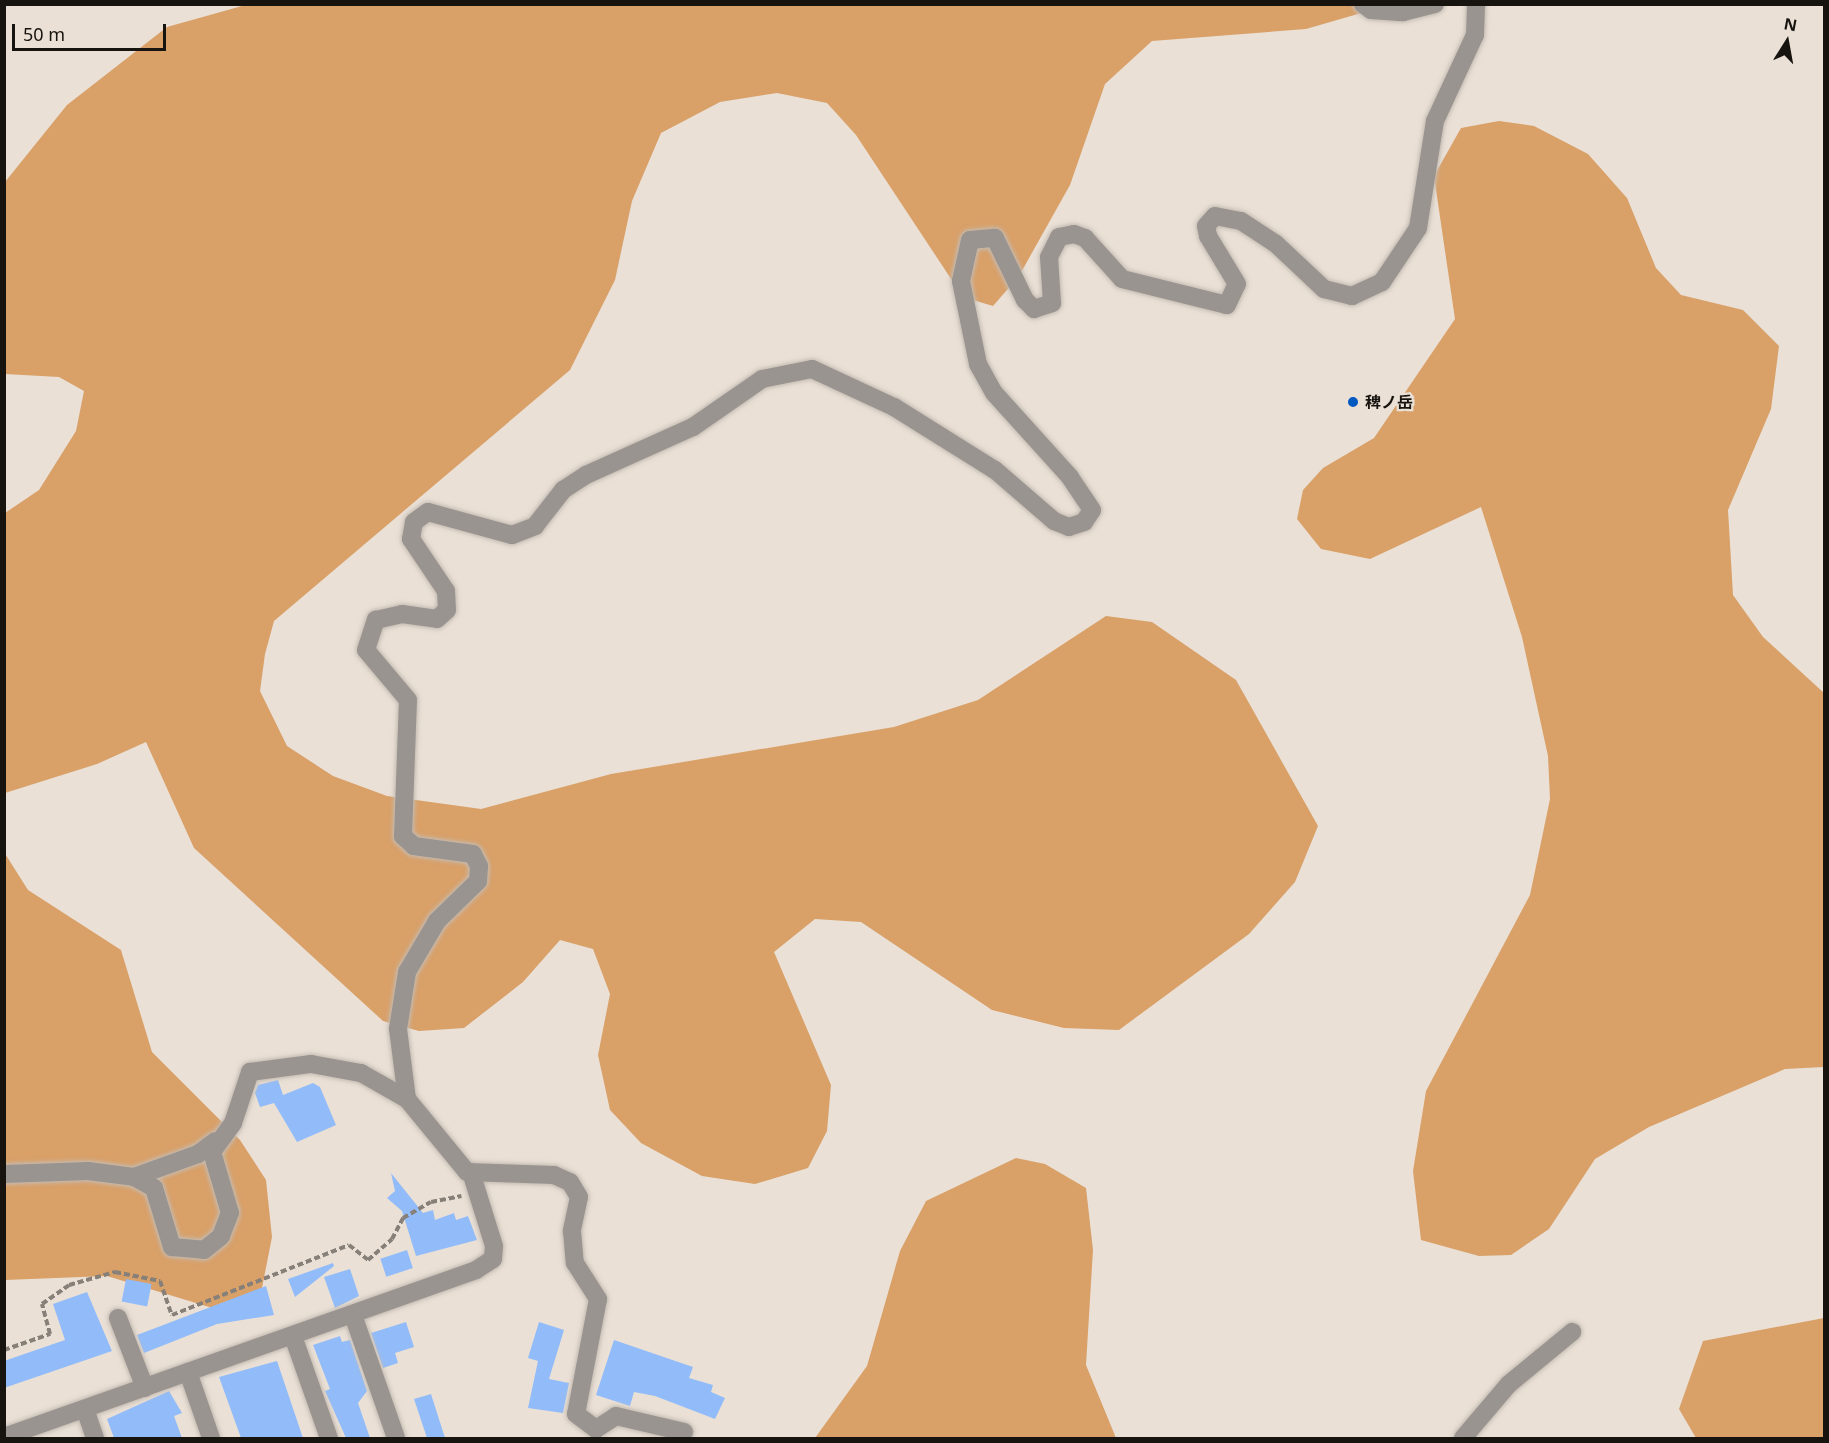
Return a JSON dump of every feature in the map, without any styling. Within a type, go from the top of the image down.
[{"type":"street","points":[[1363,4],[1371,10],[1403,12],[1435,4]]},
{"type":"street","points":[[408,1099],[398,1029],[407,972],[437,921],[478,881],[479,866],[473,854],[414,846],[403,836],[408,700],[366,650],[376,620],[402,614],[437,619],[447,610],[446,591],[411,539],[414,522],[428,512],[512,535],[535,526],[563,490],[586,475],[693,427],[762,380],[812,369],[894,407],[995,470],[1054,520],[1069,527],[1084,522],[1092,510],[1070,477],[994,393],[978,364],[961,281],[970,240],[995,238],[1024,300],[1034,309],[1052,303],[1049,257],[1059,237],[1074,234],[1085,238],[1122,279],[1227,305],[1237,284],[1208,236],[1206,226],[1215,216],[1241,221],[1276,244],[1324,289],[1352,296],[1382,282],[1404,257],[1418,228],[1435,122],[1475,35],[1476,4]]},
{"type":"street","points":[[4,1437],[353,1315],[493,1259],[471,1172],[408,1099],[361,1073],[311,1064],[250,1072],[233,1123],[215,1142],[198,1154],[134,1177]]},
{"type":"street","points":[[4,1174],[88,1171],[134,1177],[154,1188],[172,1247],[204,1250],[221,1236],[230,1213],[216,1179],[215,1142]]},
{"type":"street","points":[[471,1172],[554,1175],[570,1182],[579,1197],[572,1231],[575,1263],[598,1299],[576,1414],[596,1429],[616,1416],[684,1432]]},
{"type":"street","points":[[353,1315],[396,1438]]},
{"type":"street","points":[[118,1318],[145,1388]]},
{"type":"street","points":[[1463,1438],[1509,1384],[1572,1332]]},
{"type":"street","points":[[293,1336],[329,1438]]},
{"type":"street","points":[[188,1372],[211,1438]]},
{"type":"street","points":[[85,1409],[95,1438]]},
{"type":"path","points":[[4,1350],[50,1334],[42,1304],[69,1285],[115,1272],[160,1281],[172,1315],[349,1245],[368,1260],[392,1239],[403,1218],[431,1202],[476,1193]]},
{"type":"shaded area","points":[[249,4],[1389,5],[1306,29],[1152,41],[1105,84],[1070,185],[1019,276],[993,306],[963,297],[856,135],[827,103],[777,93],[720,102],[661,133],[632,201],[615,280],[570,370],[274,621],[265,654],[260,691],[287,746],[333,776],[387,796],[481,809],[611,774],[894,727],[978,700],[1106,616],[1152,622],[1236,680],[1318,826],[1295,882],[1249,934],[1119,1030],[1064,1028],[992,1010],[861,922],[815,919],[774,952],[831,1085],[827,1131],[808,1168],[755,1184],[702,1176],[641,1143],[610,1110],[598,1055],[610,994],[593,949],[560,940],[523,982],[464,1028],[419,1031],[383,1021],[194,848],[146,742],[97,764],[5,793],[5,513],[39,490],[76,431],[84,391],[59,377],[5,374],[5,182],[67,105],[167,27]]},
{"type":"shaded area","points":[[1499,121],[1534,126],[1588,154],[1627,198],[1656,268],[1681,295],[1743,310],[1779,346],[1771,409],[1728,510],[1733,595],[1763,637],[1824,693],[1824,1067],[1785,1069],[1649,1127],[1595,1159],[1549,1229],[1511,1255],[1479,1256],[1421,1240],[1413,1171],[1426,1091],[1530,895],[1550,799],[1548,756],[1522,637],[1481,507],[1370,559],[1321,549],[1297,519],[1303,490],[1323,468],[1374,438],[1455,319],[1434,176],[1461,128]]},
{"type":"shaded area","points":[[4,852],[28,890],[121,950],[152,1052],[240,1140],[266,1180],[272,1237],[261,1293],[219,1310],[107,1276],[5,1280]]},
{"type":"shaded area","points":[[1016,1158],[1045,1164],[1086,1188],[1093,1250],[1086,1365],[1116,1438],[815,1438],[867,1366],[900,1251],[926,1201]]},
{"type":"shaded area","points":[[1824,1318],[1824,1438],[1696,1438],[1679,1409],[1703,1341]]},
{"type":"building","points":[[278,1080],[283,1095],[313,1083],[320,1087],[336,1125],[297,1142],[274,1103],[260,1107],[255,1093],[258,1085]]},
{"type":"building","points":[[391,1173],[423,1213],[433,1210],[435,1220],[454,1213],[456,1220],[468,1216],[477,1240],[416,1256],[402,1211],[387,1198],[395,1191]]},
{"type":"building","points":[[407,1250],[413,1268],[386,1277],[380,1259]]},
{"type":"building","points":[[333,1263],[334,1266],[295,1297],[288,1279]]},
{"type":"building","points":[[350,1269],[359,1296],[335,1308],[324,1277]]},
{"type":"building","points":[[126,1279],[152,1284],[147,1307],[122,1302]]},
{"type":"building","points":[[266,1286],[274,1315],[217,1324],[144,1353],[137,1335]]},
{"type":"building","points":[[87,1292],[112,1351],[4,1388],[4,1361],[65,1340],[53,1304]]},
{"type":"building","points":[[406,1322],[414,1347],[395,1353],[398,1363],[383,1368],[371,1333]]},
{"type":"building","points":[[539,1322],[564,1330],[549,1379],[569,1383],[563,1413],[528,1408],[538,1361],[528,1358]]},
{"type":"building","points":[[340,1336],[342,1342],[350,1340],[367,1391],[358,1403],[370,1438],[346,1438],[325,1391],[330,1389],[313,1345]]},
{"type":"building","points":[[614,1340],[693,1367],[689,1378],[713,1385],[711,1392],[725,1398],[715,1419],[655,1396],[634,1392],[630,1406],[596,1395]]},
{"type":"building","points":[[277,1361],[303,1438],[241,1438],[219,1377]]},
{"type":"building","points":[[169,1391],[182,1413],[174,1416],[182,1438],[114,1438],[107,1419]]},
{"type":"building","points":[[431,1394],[445,1438],[427,1438],[414,1399]]},
{"type":"place","name":"稗ノ岳","points":[[1353,402]]}]
